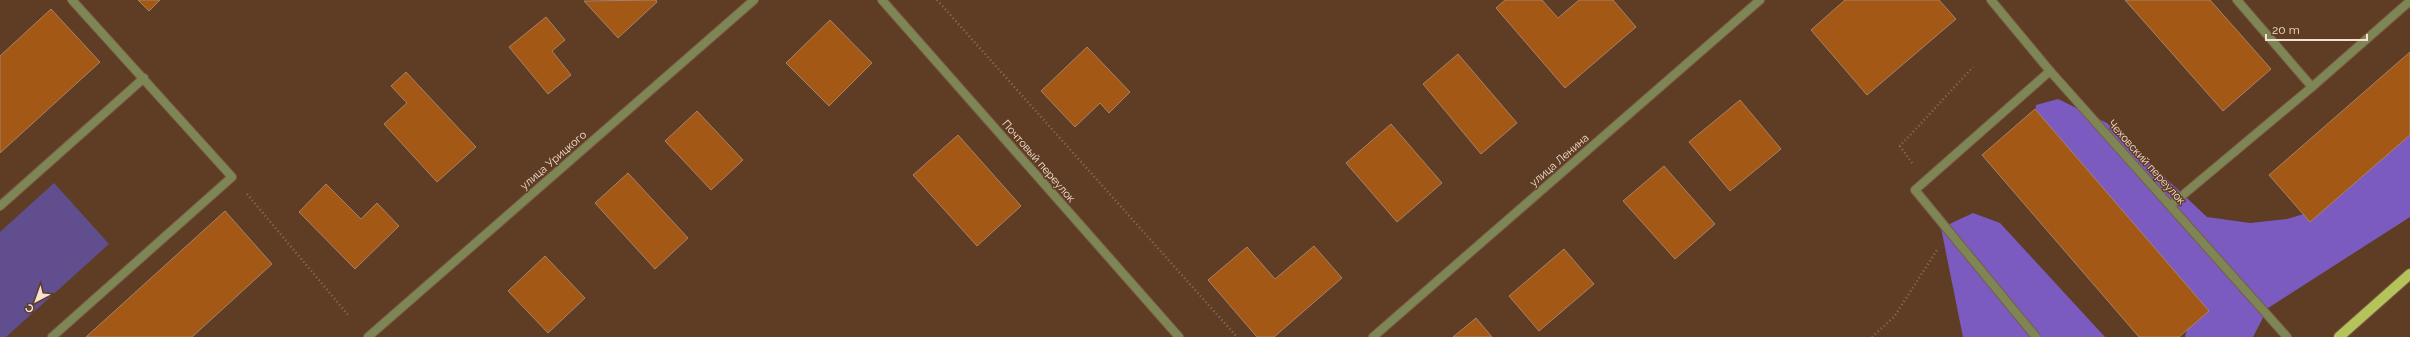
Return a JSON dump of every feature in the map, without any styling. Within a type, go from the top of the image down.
[{"type":"main road","points":[[2339,337],[2409,278]]},
{"type":"street","points":[[52,337],[232,177],[72,0]]},
{"type":"street","name":"улица Урицкого","points":[[368,337],[754,0]]},
{"type":"street","name":"Почтовый переулок","points":[[882,0],[1179,337]]},
{"type":"street","name":"улица Ленина","points":[[1373,337],[1760,0]]},
{"type":"street","name":"Чеховский переулок","points":[[1991,0],[2050,71],[2171,205],[2287,337]]},
{"type":"street","points":[[2237,0],[2312,87]]},
{"type":"street","points":[[2171,205],[2312,87],[2410,1]]},
{"type":"street","points":[[2035,336],[1915,190],[2050,71]]},
{"type":"street","points":[[0,206],[144,78]]},
{"type":"path","points":[[937,0],[1237,337]]},
{"type":"path","points":[[1925,181],[1900,146],[1973,67]]},
{"type":"path","points":[[232,177],[349,316]]},
{"type":"path","points":[[1872,337],[1894,316],[1949,231]]},
{"type":"shaded area","points":[[2058,99],[2107,123],[2207,217],[2250,223],[2287,219],[2304,214],[2410,130],[2410,217],[2268,308],[2253,337],[2185,337],[2194,304],[2034,125],[2036,105]]},
{"type":"shaded area","points":[[54,183],[109,244],[6,337],[0,337],[0,232]]},
{"type":"shaded area","points":[[1973,213],[2000,223],[2105,337],[1963,337],[1941,228]]},
{"type":"building","points":[[138,0],[160,0],[149,11]]},
{"type":"building","points":[[656,0],[657,2],[618,38],[584,1]]},
{"type":"building","points":[[1505,0],[1542,0],[1558,18],[1579,0],[1613,0],[1636,27],[1565,88],[1496,8]]},
{"type":"building","points":[[1845,0],[1939,0],[1956,19],[1867,95],[1811,30]]},
{"type":"building","points":[[2125,0],[2210,0],[2271,69],[2223,111]]},
{"type":"building","points":[[51,9],[100,62],[0,153],[0,56]]},
{"type":"building","points":[[546,17],[565,40],[552,51],[571,75],[548,94],[509,47]]},
{"type":"building","points":[[830,20],[872,63],[829,106],[786,63]]},
{"type":"building","points":[[1087,47],[1130,92],[1109,113],[1100,103],[1075,127],[1041,91]]},
{"type":"building","points":[[2410,52],[2410,135],[2310,222],[2269,175]]},
{"type":"building","points":[[1458,54],[1517,123],[1481,154],[1423,84]]},
{"type":"building","points":[[406,72],[476,147],[437,182],[384,124],[407,103],[391,86]]},
{"type":"building","points":[[1740,100],[1781,149],[1730,191],[1689,142]]},
{"type":"building","points":[[2035,109],[2209,311],[2179,337],[2139,337],[1982,155]]},
{"type":"building","points":[[697,111],[743,160],[711,190],[665,141]]},
{"type":"building","points":[[1391,124],[1442,183],[1397,222],[1346,163]]},
{"type":"building","points":[[958,135],[1021,206],[977,246],[913,175]]},
{"type":"building","points":[[1664,166],[1715,224],[1675,259],[1623,201]]},
{"type":"building","points":[[628,173],[688,238],[655,269],[595,203]]},
{"type":"building","points":[[326,184],[361,219],[377,203],[399,226],[355,269],[299,212]]},
{"type":"building","points":[[225,211],[272,264],[192,337],[86,337]]},
{"type":"building","points":[[1314,246],[1342,278],[1274,337],[1257,337],[1208,280],[1247,247],[1275,279]]},
{"type":"building","points":[[1564,249],[1594,284],[1539,331],[1509,296]]},
{"type":"building","points":[[545,256],[585,298],[548,333],[508,291]]},
{"type":"building","points":[[1476,318],[1492,337],[1453,337]]}]
